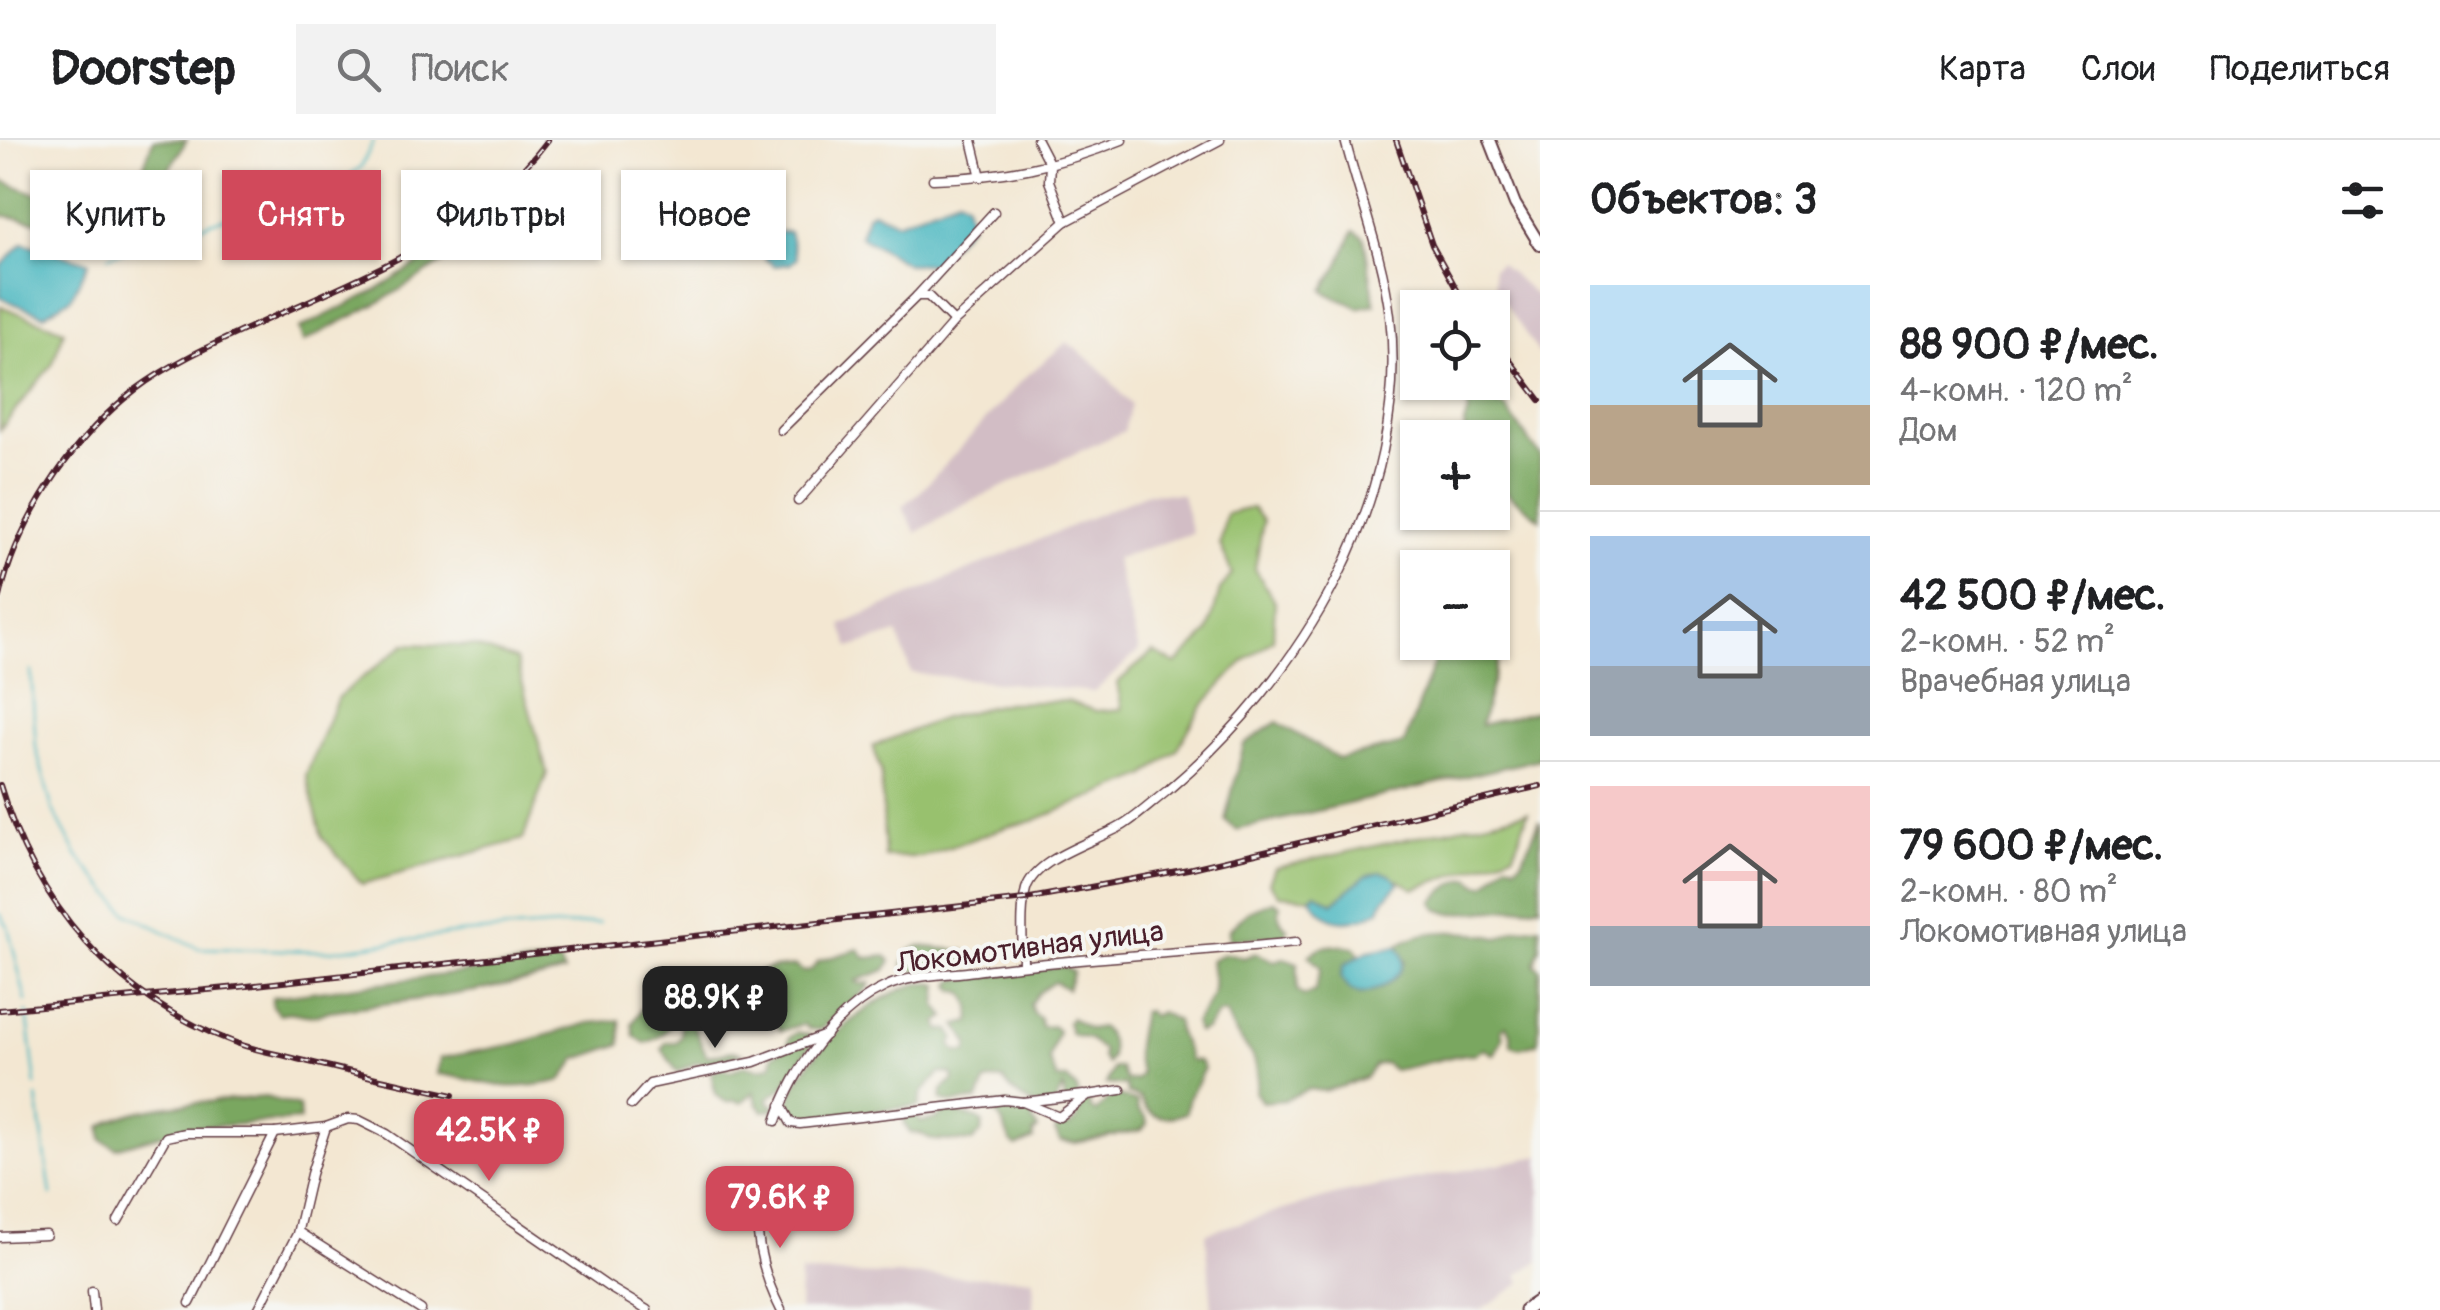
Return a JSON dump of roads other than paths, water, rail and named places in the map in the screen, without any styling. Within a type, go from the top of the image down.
[{"type":"main road","points":[[1525,1310],[1540,1300]]},
{"type":"street","points":[[972,140],[981,178]]},
{"type":"street","points":[[1038,140],[1050,165],[1049,182],[1065,222]]},
{"type":"street","points":[[933,178],[981,178],[1050,165],[1122,140]]},
{"type":"street","points":[[798,501],[954,322],[1065,222],[1220,140]]},
{"type":"street","points":[[1023,965],[1025,899],[1031,878],[1047,864],[1125,824],[1238,725],[1300,644],[1327,598],[1364,514],[1386,428],[1392,352],[1389,312],[1345,140]]},
{"type":"street","points":[[1490,140],[1515,204],[1540,244]]},
{"type":"street","points":[[781,430],[917,296],[994,212]]},
{"type":"street","points":[[917,296],[928,296],[954,322]]},
{"type":"street","name":"Локомотивная улица","points":[[776,1121],[798,1074],[826,1035],[851,1011],[890,984],[1023,965],[1296,942]]},
{"type":"street","points":[[631,1106],[650,1084],[754,1062],[826,1035]]},
{"type":"street","points":[[782,1105],[792,1122],[800,1124],[1121,1090]]},
{"type":"street","points":[[1023,1102],[1058,1117],[1088,1095]]},
{"type":"street","points":[[118,1221],[166,1137],[185,1133],[276,1133],[359,1120],[387,1134],[647,1310]]},
{"type":"street","points":[[258,1310],[298,1232],[310,1174],[326,1128]]},
{"type":"street","points":[[190,1304],[276,1133]]},
{"type":"street","points":[[758,1196],[756,1218],[765,1276],[781,1310]]},
{"type":"street","points":[[298,1232],[421,1310]]},
{"type":"street","points":[[0,1237],[46,1235]]},
{"type":"street","points":[[92,1291],[94,1310]]},
{"type":"water","points":[[958,198],[966,203],[971,224],[933,264],[907,264],[860,236],[872,211],[897,222]]},
{"type":"water","points":[[789,232],[796,259],[775,266],[766,260],[786,260]]},
{"type":"water","points":[[23,243],[30,245],[30,260],[89,262],[71,298],[44,315],[0,298],[0,267]]},
{"type":"water","points":[[1381,872],[1391,875],[1399,884],[1380,910],[1360,919],[1333,919],[1317,908],[1311,898],[1316,893],[1333,903],[1365,876]]},
{"type":"water","points":[[1397,946],[1403,963],[1387,984],[1361,994],[1351,990],[1341,978],[1344,965],[1368,951]]},
{"type":"waterway","points":[[202,226],[345,179],[361,167],[374,140]]},
{"type":"waterway","points":[[31,671],[36,748],[52,808],[78,857],[127,913],[198,948],[328,951],[461,933],[599,923]]},
{"type":"waterway","points":[[0,914],[8,927],[26,1001]]},
{"type":"waterway","points":[[27,1012],[36,1085]]},
{"type":"waterway","points":[[37,1097],[51,1195]]},
{"type":"railway","points":[[0,597],[16,548],[47,487],[83,440],[124,399],[193,354],[414,250],[487,202],[548,140]]},
{"type":"railway","points":[[1396,140],[1432,245],[1457,290]]},
{"type":"railway","points":[[1510,361],[1540,400]]},
{"type":"railway","points":[[0,785],[34,869],[58,906],[85,941],[150,999],[189,1022],[247,1047],[453,1095]]},
{"type":"railway","points":[[0,1010],[1025,899],[1188,869],[1540,786]]}]
